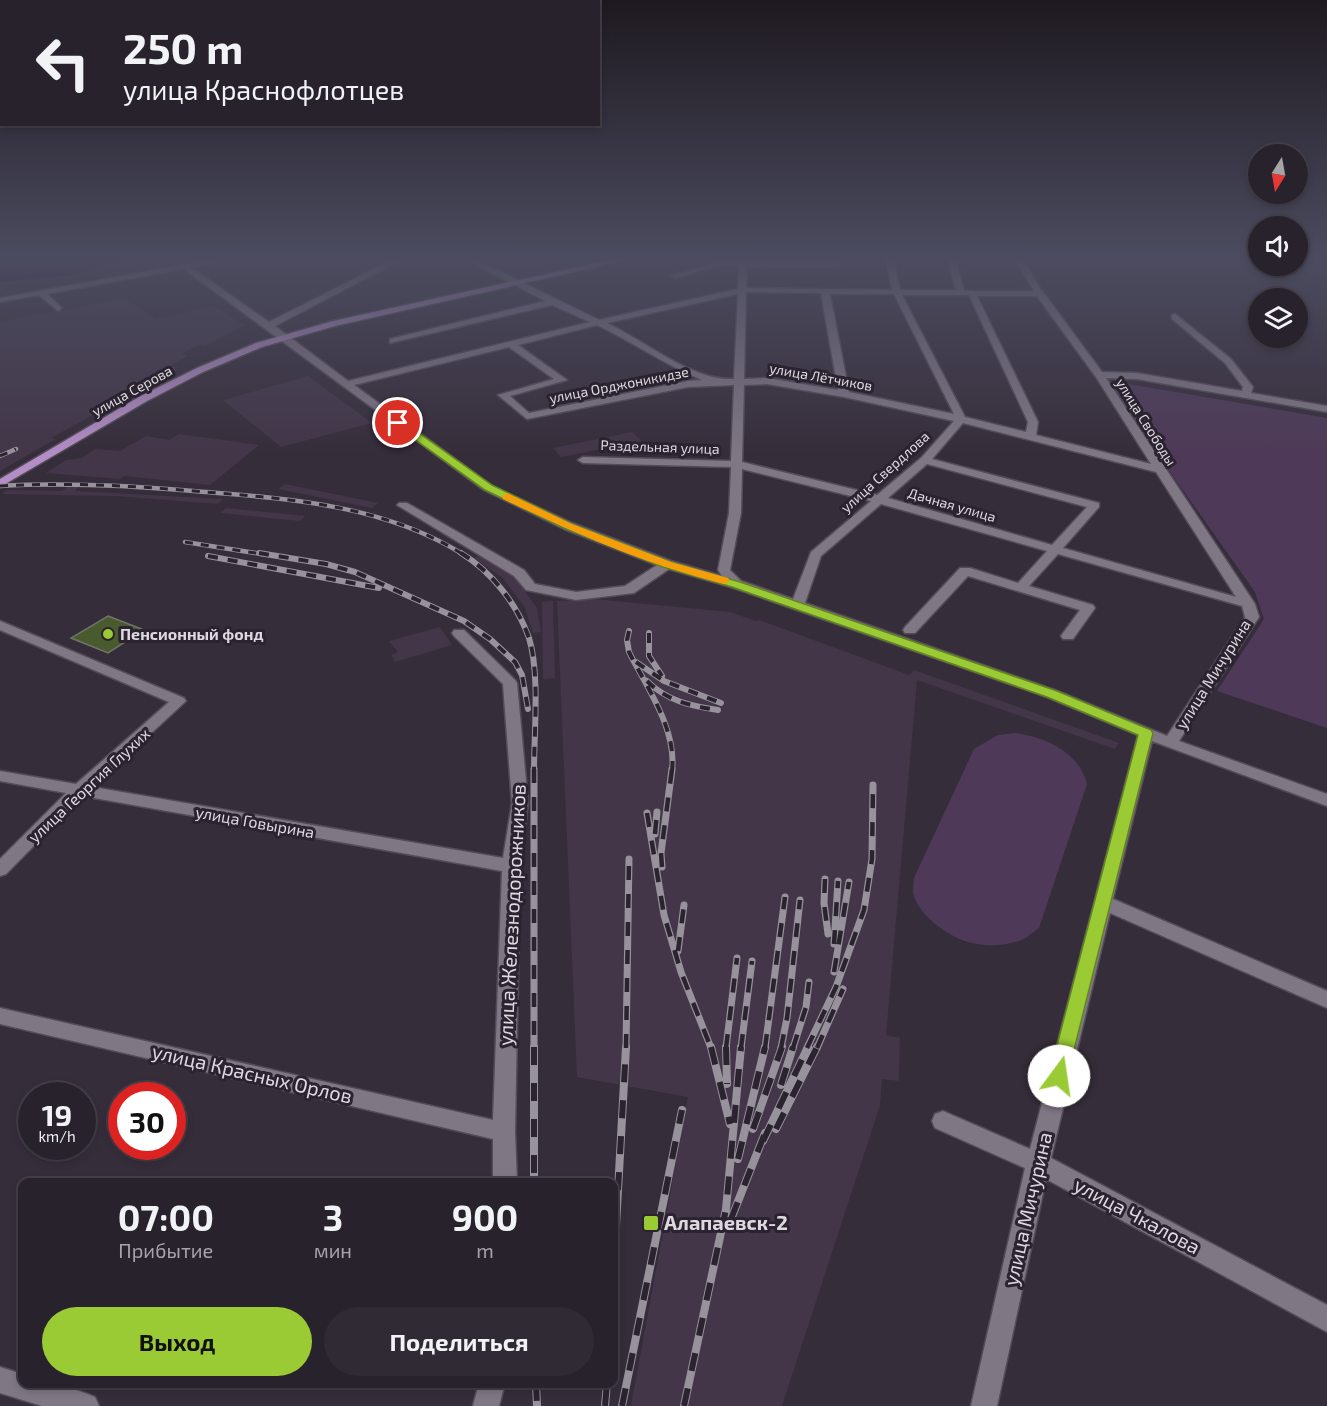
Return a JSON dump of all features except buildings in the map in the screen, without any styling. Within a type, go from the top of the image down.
[{"type":"main road","name":"улица Серова","points":[[0,484],[143,399],[200,370],[284,336],[344,323]]},
{"type":"street","points":[[264,323],[488,488],[568,526],[667,564],[736,584],[1052,694],[1146,733],[1327,800]]},
{"type":"street","points":[[269,326],[276,323]]},
{"type":"street","points":[[393,342],[471,323]]},
{"type":"street","points":[[348,384],[598,323]]},
{"type":"street","name":"улица Лётчиков","points":[[601,323],[687,371],[716,383],[767,381],[844,394],[961,419],[1158,469]]},
{"type":"street","name":"Раздельная улица","points":[[736,584],[723,570],[735,513],[741,323]]},
{"type":"street","points":[[831,323],[844,394]]},
{"type":"street","points":[[912,323],[961,419]]},
{"type":"street","points":[[986,323],[1033,422],[1030,436]]},
{"type":"street","name":"улица Свободы","points":[[1060,323],[1100,375],[1158,469],[1248,604]]},
{"type":"street","points":[[1182,323],[1227,361],[1248,387],[1245,395]]},
{"type":"street","name":"улица Орджоникидзе","points":[[511,344],[562,380],[503,394],[527,416],[688,384],[716,383]]},
{"type":"street","points":[[1100,375],[1137,376],[1327,409]]},
{"type":"street","name":"улица Свердлова","points":[[797,607],[815,555],[925,460],[961,419]]},
{"type":"street","name":"Раздельная улица","points":[[583,460],[736,464]]},
{"type":"street","points":[[925,460],[1095,505],[1020,588]]},
{"type":"street","name":"Дачная улица","points":[[736,464],[878,499],[1248,604]]},
{"type":"street","points":[[403,505],[519,573],[531,586],[552,592],[576,596],[629,590],[667,564]]},
{"type":"street","points":[[910,630],[964,571],[1088,608],[1068,636]]},
{"type":"street","name":"улица Мичурина","points":[[1170,742],[1252,617],[1248,604]]},
{"type":"street","name":"улица Георгия Глухих","points":[[0,870],[78,791],[179,701],[1,626]]},
{"type":"street","name":"улица Железнодорожников","points":[[459,633],[510,683],[520,803],[511,866],[504,1132],[505,1178]]},
{"type":"street","name":"улица Мичурина","points":[[984,1406],[1038,1163],[1146,733]]},
{"type":"street","name":"улица Говырина","points":[[0,776],[511,866]]},
{"type":"street","points":[[1102,902],[1327,1000]]},
{"type":"street","name":"улица Красных Орлов","points":[[0,1016],[504,1132]]},
{"type":"street","name":"улица Чкалова","points":[[943,1121],[1038,1163],[1327,1318]]},
{"type":"street","points":[[0,1380],[18,1385]]},
{"type":"street","points":[[26,1388],[86,1406]]},
{"type":"street","points":[[486,1406],[491,1388]]},
{"type":"shaded area","points":[[0,323],[247,324],[205,346],[198,345],[181,354],[188,356],[169,366],[178,368],[51,438],[56,439],[0,471]]},
{"type":"shaded area","points":[[308,376],[372,423],[281,447],[223,400]]},
{"type":"shaded area","points":[[1105,380],[1327,418],[1327,728],[1217,691],[1264,619],[1255,592]]},
{"type":"shaded area","points":[[632,432],[642,441],[561,457],[553,448]]},
{"type":"shaded area","points":[[179,434],[259,445],[210,485],[125,476],[120,479],[46,473],[66,460],[82,458],[95,449],[120,451],[146,436],[169,440]]},
{"type":"shaded area","points":[[285,484],[378,503],[372,508],[278,489]]},
{"type":"shaded area","points":[[67,487],[78,487],[75,491],[223,499],[218,504],[115,496],[2,494],[7,490],[62,491]]},
{"type":"shaded area","points":[[226,508],[305,516],[300,521],[220,513]]},
{"type":"shaded area","points":[[484,554],[512,574],[537,608],[541,632],[533,633],[525,608],[503,578],[474,558]]},
{"type":"shaded area","points":[[594,599],[730,612],[759,620],[909,675],[914,670],[1119,743],[1115,749],[917,680],[886,1035],[900,1038],[899,1081],[882,1079],[880,1105],[782,1406],[631,1406],[688,1097],[577,1077],[557,601]]},
{"type":"shaded area","points":[[553,601],[555,678],[543,679],[542,602]]},
{"type":"shaded area","points":[[440,627],[452,645],[395,662],[391,655],[398,652],[389,641]]},
{"type":"shaded area","points":[[1015,733],[1038,738],[1060,748],[1077,763],[1087,784],[1039,928],[1024,939],[1011,943],[974,944],[951,935],[927,916],[920,908],[913,892],[914,878],[974,749],[998,735]]},
{"type":"railway","points":[[0,456],[16,449]]},
{"type":"railway","points":[[0,486],[52,484],[128,486],[305,502],[371,515],[403,525],[463,554]]},
{"type":"railway","points":[[185,542],[268,555]]},
{"type":"railway","points":[[259,553],[326,564],[355,572],[464,621],[490,639],[515,662],[522,675],[528,709]]},
{"type":"railway","points":[[463,554],[493,579],[502,590],[518,613],[529,638],[536,703],[534,771]]},
{"type":"railway","points":[[208,556],[379,588]]},
{"type":"railway","points":[[629,631],[627,640],[629,652],[659,709],[670,740],[672,769]]},
{"type":"railway","points":[[649,633],[649,656],[662,676]]},
{"type":"railway","points":[[636,662],[664,681],[721,703]]},
{"type":"railway","points":[[647,681],[680,702],[718,710]]},
{"type":"railway","points":[[662,867],[661,853],[672,769]]},
{"type":"railway","points":[[534,771],[534,1178]]},
{"type":"railway","points":[[807,1048],[836,987],[864,910],[872,859],[873,785]]},
{"type":"railway","points":[[655,834],[657,812]]},
{"type":"railway","points":[[647,813],[664,915],[681,972],[711,1048]]},
{"type":"railway","points":[[626,1048],[629,859]]},
{"type":"railway","points":[[825,879],[824,903],[828,934]]},
{"type":"railway","points":[[834,944],[838,881]]},
{"type":"railway","points":[[834,972],[849,882]]},
{"type":"railway","points":[[765,1048],[785,897]]},
{"type":"railway","points":[[781,1048],[787,1018],[800,900]]},
{"type":"railway","points":[[678,951],[684,905]]},
{"type":"railway","points":[[726,1048],[737,958]]},
{"type":"railway","points":[[741,1048],[752,961]]},
{"type":"railway","points":[[793,1048],[806,1007],[809,982]]},
{"type":"railway","points":[[817,1048],[843,989]]},
{"type":"railway","points":[[618,1190],[626,1047]]},
{"type":"railway","points":[[711,1047],[730,1124]]},
{"type":"railway","points":[[684,1406],[726,1209],[741,1047]]},
{"type":"railway","points":[[738,1159],[765,1047]]},
{"type":"railway","points":[[753,1129],[782,1047]]},
{"type":"railway","points":[[781,1085],[793,1047]]},
{"type":"railway","points":[[763,1141],[808,1047]]},
{"type":"railway","points":[[776,1129],[817,1047]]},
{"type":"railway","points":[[726,1048],[727,1084]]},
{"type":"railway","points":[[622,1406],[682,1110]]},
{"type":"railway","points":[[731,1219],[765,1133]]},
{"type":"railway","points":[[536,1388],[537,1406]]},
{"type":"railway","points":[[605,1406],[607,1388]]},
{"type":"slow traffic","points":[[507,496],[568,526],[667,564],[724,581]]},
{"type":"place","name":"Пенсионный фонд","points":[[108,634]]},
{"type":"place","name":"Алапаевск-2","points":[[651,1223]]},
{"type":"route","points":[[398,423],[488,488],[568,526],[667,564],[736,584],[1052,694],[1146,733],[1059,1076]]}]
